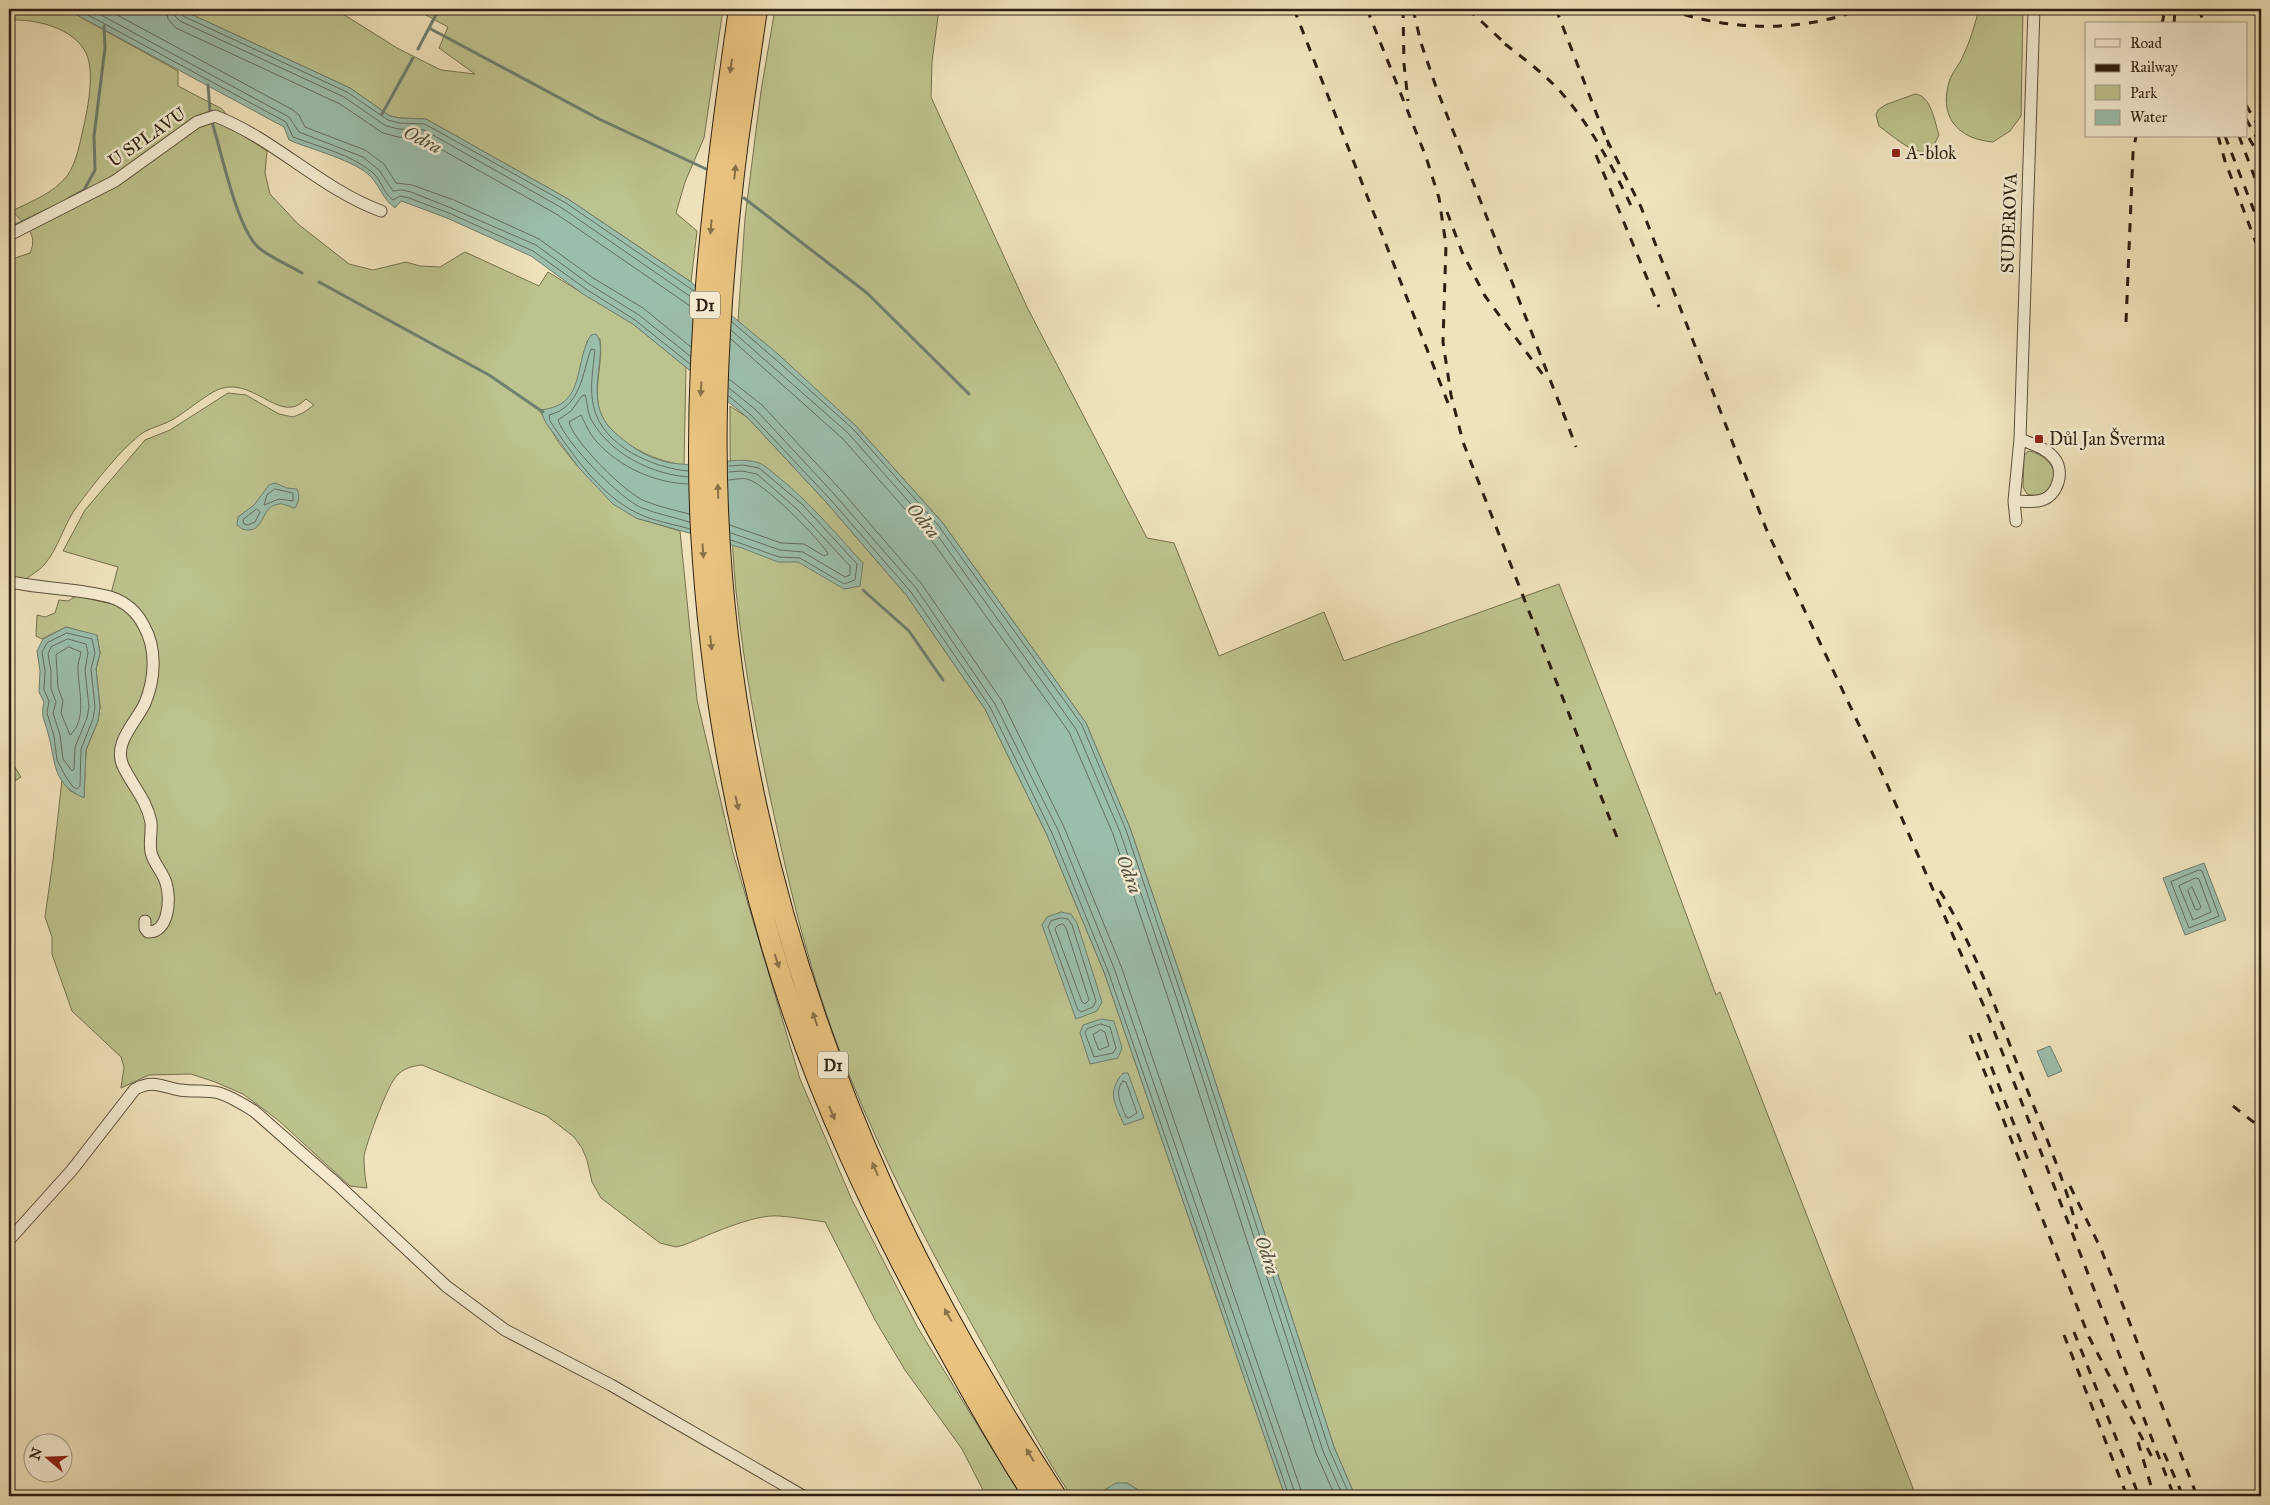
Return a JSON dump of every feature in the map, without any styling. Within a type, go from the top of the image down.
[{"type":"highway","name":"D1","points":[[747,14],[712,217],[700,405],[700,480],[715,593],[735,688],[753,794],[790,941],[815,1019],[846,1101],[885,1191],[930,1281],[985,1381],[1056,1496]]},
{"type":"highway","name":"D1","points":[[715,593],[718,698],[735,798],[752,874],[772,947],[798,1027],[829,1108],[867,1195],[917,1294],[969,1388],[1034,1496]]},
{"type":"street","name":"SUDEROVA","points":[[2016,521],[2014,501],[2020,439],[2034,9]]},
{"type":"street","name":"U SPLAVU","points":[[9,235],[115,181],[197,122],[215,116],[226,120],[292,158],[341,191],[381,211]]},
{"type":"street","points":[[2014,501],[2034,502],[2043,500],[2052,493],[2060,477],[2059,468],[2053,456],[2036,445],[2020,439]]},
{"type":"street","points":[[9,585],[16,584],[110,597],[131,608],[138,615],[149,635],[153,653],[151,688],[122,743],[120,756],[122,766],[149,813],[152,836],[151,853],[166,884],[168,912],[159,930],[148,932],[145,928],[145,921]]},
{"type":"street","points":[[9,1240],[72,1170],[135,1089],[145,1084],[162,1084],[179,1090],[220,1094],[239,1101],[254,1111],[372,1215],[446,1286],[505,1330],[611,1385],[803,1496]]},
{"type":"green space","points":[[9,9],[66,9],[178,71],[178,86],[222,109],[246,137],[267,151],[265,173],[270,194],[298,224],[349,264],[373,270],[406,262],[420,266],[440,267],[465,252],[539,286],[548,272],[633,324],[686,367],[684,465],[659,459],[645,453],[619,437],[609,427],[602,416],[597,396],[601,355],[600,339],[587,341],[579,378],[570,396],[556,408],[540,411],[559,443],[579,468],[636,518],[680,531],[697,700],[733,853],[800,1079],[852,1200],[918,1328],[1021,1496],[986,1496],[962,1449],[905,1370],[875,1320],[825,1222],[785,1216],[768,1216],[744,1222],[676,1247],[660,1243],[601,1198],[592,1182],[582,1148],[574,1137],[547,1116],[422,1065],[413,1066],[398,1074],[386,1096],[365,1151],[367,1188],[350,1186],[278,1120],[243,1094],[215,1082],[191,1074],[149,1075],[121,1088],[124,1067],[121,1057],[72,1011],[52,954],[52,937],[45,917],[62,780],[70,791],[84,797],[86,750],[98,721],[100,707],[96,669],[100,653],[97,636],[66,627],[42,639],[36,636],[37,615],[45,617],[55,613],[59,600],[68,601],[76,596],[112,604],[110,597],[118,567],[63,551],[85,510],[145,440],[170,430],[228,393],[246,395],[279,414],[293,417],[314,405],[306,399],[296,406],[285,407],[240,388],[227,387],[213,392],[172,420],[147,430],[127,447],[109,466],[73,512],[54,551],[44,565],[26,579],[9,577],[9,260],[30,253],[33,240],[29,230],[12,211],[49,192],[67,176],[78,152],[84,125],[89,99],[90,70],[86,53],[72,37],[52,26],[41,23],[9,20]]},
{"type":"green space","points":[[180,9],[335,9],[397,48],[441,70],[475,74],[439,48],[448,27],[415,9],[723,9],[704,138],[685,182],[676,213],[697,231],[691,282],[568,199],[426,119],[390,116],[350,88]]},
{"type":"green space","points":[[775,9],[939,9],[932,62],[931,97],[1027,307],[1147,538],[1174,543],[1219,656],[1324,612],[1344,661],[1559,584],[1654,827],[1716,995],[1720,992],[1916,1496],[1355,1496],[1334,1447],[1188,998],[1130,828],[1086,723],[942,522],[856,426],[738,321],[745,218],[761,91]]},
{"type":"green space","points":[[1979,9],[2023,9],[2021,116],[2010,131],[1993,142],[1969,136],[1960,130],[1953,123],[1946,104],[1950,79],[1966,51]]},
{"type":"green space","points":[[1915,94],[1925,99],[1929,104],[1939,135],[1934,145],[1925,152],[1907,146],[1879,126],[1876,115],[1878,110],[1885,105]]},
{"type":"green space","points":[[730,406],[748,418],[826,502],[907,596],[985,709],[1047,835],[1104,972],[1285,1496],[1148,1496],[1127,1483],[1106,1489],[1110,1496],[1071,1496],[1050,1463],[994,1364],[913,1213],[864,1110],[842,1057],[804,942],[783,854],[758,737],[739,621],[731,522]]},
{"type":"green space","points":[[2030,451],[2043,457],[2050,464],[2054,473],[2054,481],[2050,488],[2044,493],[2036,495],[2027,494],[2023,487],[2024,456]]},
{"type":"green space","points":[[9,758],[21,777],[9,785]]},
{"type":"water","name":"Odra","points":[[66,9],[180,9],[350,88],[390,116],[426,119],[568,199],[691,282],[778,354],[856,426],[942,522],[1086,723],[1130,828],[1188,998],[1334,1447],[1355,1496],[1285,1496],[1104,972],[1047,835],[985,709],[907,596],[826,502],[748,418],[633,324],[583,294],[531,256],[447,218],[407,203],[401,201],[395,208],[371,177],[364,171],[344,161],[289,140],[284,127]]},
{"type":"water","points":[[596,334],[600,342],[597,391],[599,405],[603,419],[613,431],[648,456],[671,463],[698,464],[742,460],[764,465],[811,507],[863,563],[860,586],[844,589],[798,562],[778,562],[742,548],[636,518],[613,504],[579,468],[546,423],[540,410],[555,407],[565,401],[572,392],[586,346],[591,335]]},
{"type":"water","points":[[275,483],[287,488],[297,489],[299,498],[295,508],[281,504],[273,506],[268,510],[259,525],[250,530],[242,529],[237,525],[238,517],[254,505],[269,485]]},
{"type":"water","points":[[66,627],[97,635],[100,653],[96,669],[100,707],[98,721],[86,750],[84,798],[66,786],[57,773],[43,716],[44,702],[39,692],[40,671],[37,651],[43,639]]},
{"type":"water","points":[[2204,863],[2226,920],[2185,935],[2163,878]]},
{"type":"water","points":[[1061,912],[1071,914],[1077,923],[1102,1002],[1097,1011],[1076,1019],[1042,925],[1047,917]]},
{"type":"water","points":[[1101,1019],[1114,1021],[1122,1048],[1118,1058],[1090,1064],[1080,1033],[1083,1025]]},
{"type":"water","points":[[2050,1046],[2062,1071],[2048,1077],[2037,1051]]},
{"type":"water","points":[[1123,1073],[1128,1073],[1144,1118],[1124,1125],[1115,1104],[1113,1092]]},
{"type":"water","points":[[1116,1483],[1127,1483],[1148,1496],[1110,1496],[1106,1489]]},
{"type":"waterway","points":[[418,49],[439,9]]},
{"type":"waterway","points":[[68,199],[84,190],[95,170],[94,136],[105,48],[104,26]]},
{"type":"waterway","points":[[429,28],[599,119],[706,169]]},
{"type":"waterway","points":[[382,114],[413,58]]},
{"type":"waterway","points":[[208,85],[210,111]]},
{"type":"waterway","points":[[212,122],[237,208],[251,239],[264,252],[302,273]]},
{"type":"waterway","points":[[744,198],[867,293],[969,394]]},
{"type":"waterway","points":[[9,228],[49,209]]},
{"type":"waterway","points":[[319,282],[489,375],[543,412]]},
{"type":"waterway","points":[[863,590],[909,631],[943,680]]},
{"type":"railway","points":[[1294,9],[1448,403]]},
{"type":"railway","points":[[1367,9],[1426,157],[1439,198],[1446,245],[1443,342],[1451,395],[1463,442],[1620,845]]},
{"type":"railway","points":[[1403,9],[1404,64],[1408,101]]},
{"type":"railway","points":[[1413,9],[1421,43],[1436,87],[1565,418]]},
{"type":"railway","points":[[1468,9],[1510,48]]},
{"type":"railway","points":[[1556,9],[1609,146]]},
{"type":"railway","points":[[1667,9],[1714,22],[1764,26],[1814,22],[1838,17],[1861,9]]},
{"type":"railway","points":[[2162,22],[2165,9]]},
{"type":"railway","points":[[2174,22],[2175,9]]},
{"type":"railway","points":[[2199,9],[2203,22]]},
{"type":"railway","points":[[1505,44],[1546,77],[1570,102],[1600,146],[1633,210]]},
{"type":"railway","points":[[2248,108],[2257,124]]},
{"type":"railway","points":[[2248,122],[2261,145]]},
{"type":"railway","points":[[2126,322],[2133,153],[2136,138]]},
{"type":"railway","points":[[2219,138],[2225,161],[2261,256]]},
{"type":"railway","points":[[2226,138],[2261,229]]},
{"type":"railway","points":[[2240,138],[2261,194]]},
{"type":"railway","points":[[2249,138],[2261,159]]},
{"type":"railway","points":[[1607,140],[1641,207],[1767,531],[1887,784],[1989,1018],[2174,1496]]},
{"type":"railway","points":[[1596,155],[1659,307]]},
{"type":"railway","points":[[1447,212],[1462,252],[1485,296],[1544,376]]},
{"type":"railway","points":[[1563,412],[1576,447]]},
{"type":"railway","points":[[1940,891],[1965,936],[1986,983],[2059,1172],[2077,1229]]},
{"type":"railway","points":[[1978,1033],[2030,1165]]},
{"type":"railway","points":[[1970,1035],[2089,1337],[2154,1461]]},
{"type":"railway","points":[[2233,1106],[2261,1128]]},
{"type":"railway","points":[[2070,1186],[2101,1249],[2197,1496]]},
{"type":"railway","points":[[2074,1332],[2139,1496]]},
{"type":"railway","points":[[2064,1335],[2127,1496]]},
{"type":"railway","points":[[2138,1442],[2154,1496]]},
{"type":"railway","points":[[2164,1453],[2183,1496]]},
{"type":"place","name":"A-blok","points":[[1896,153]]},
{"type":"place","name":"Důl Jan Šverma","points":[[2039,439]]}]
